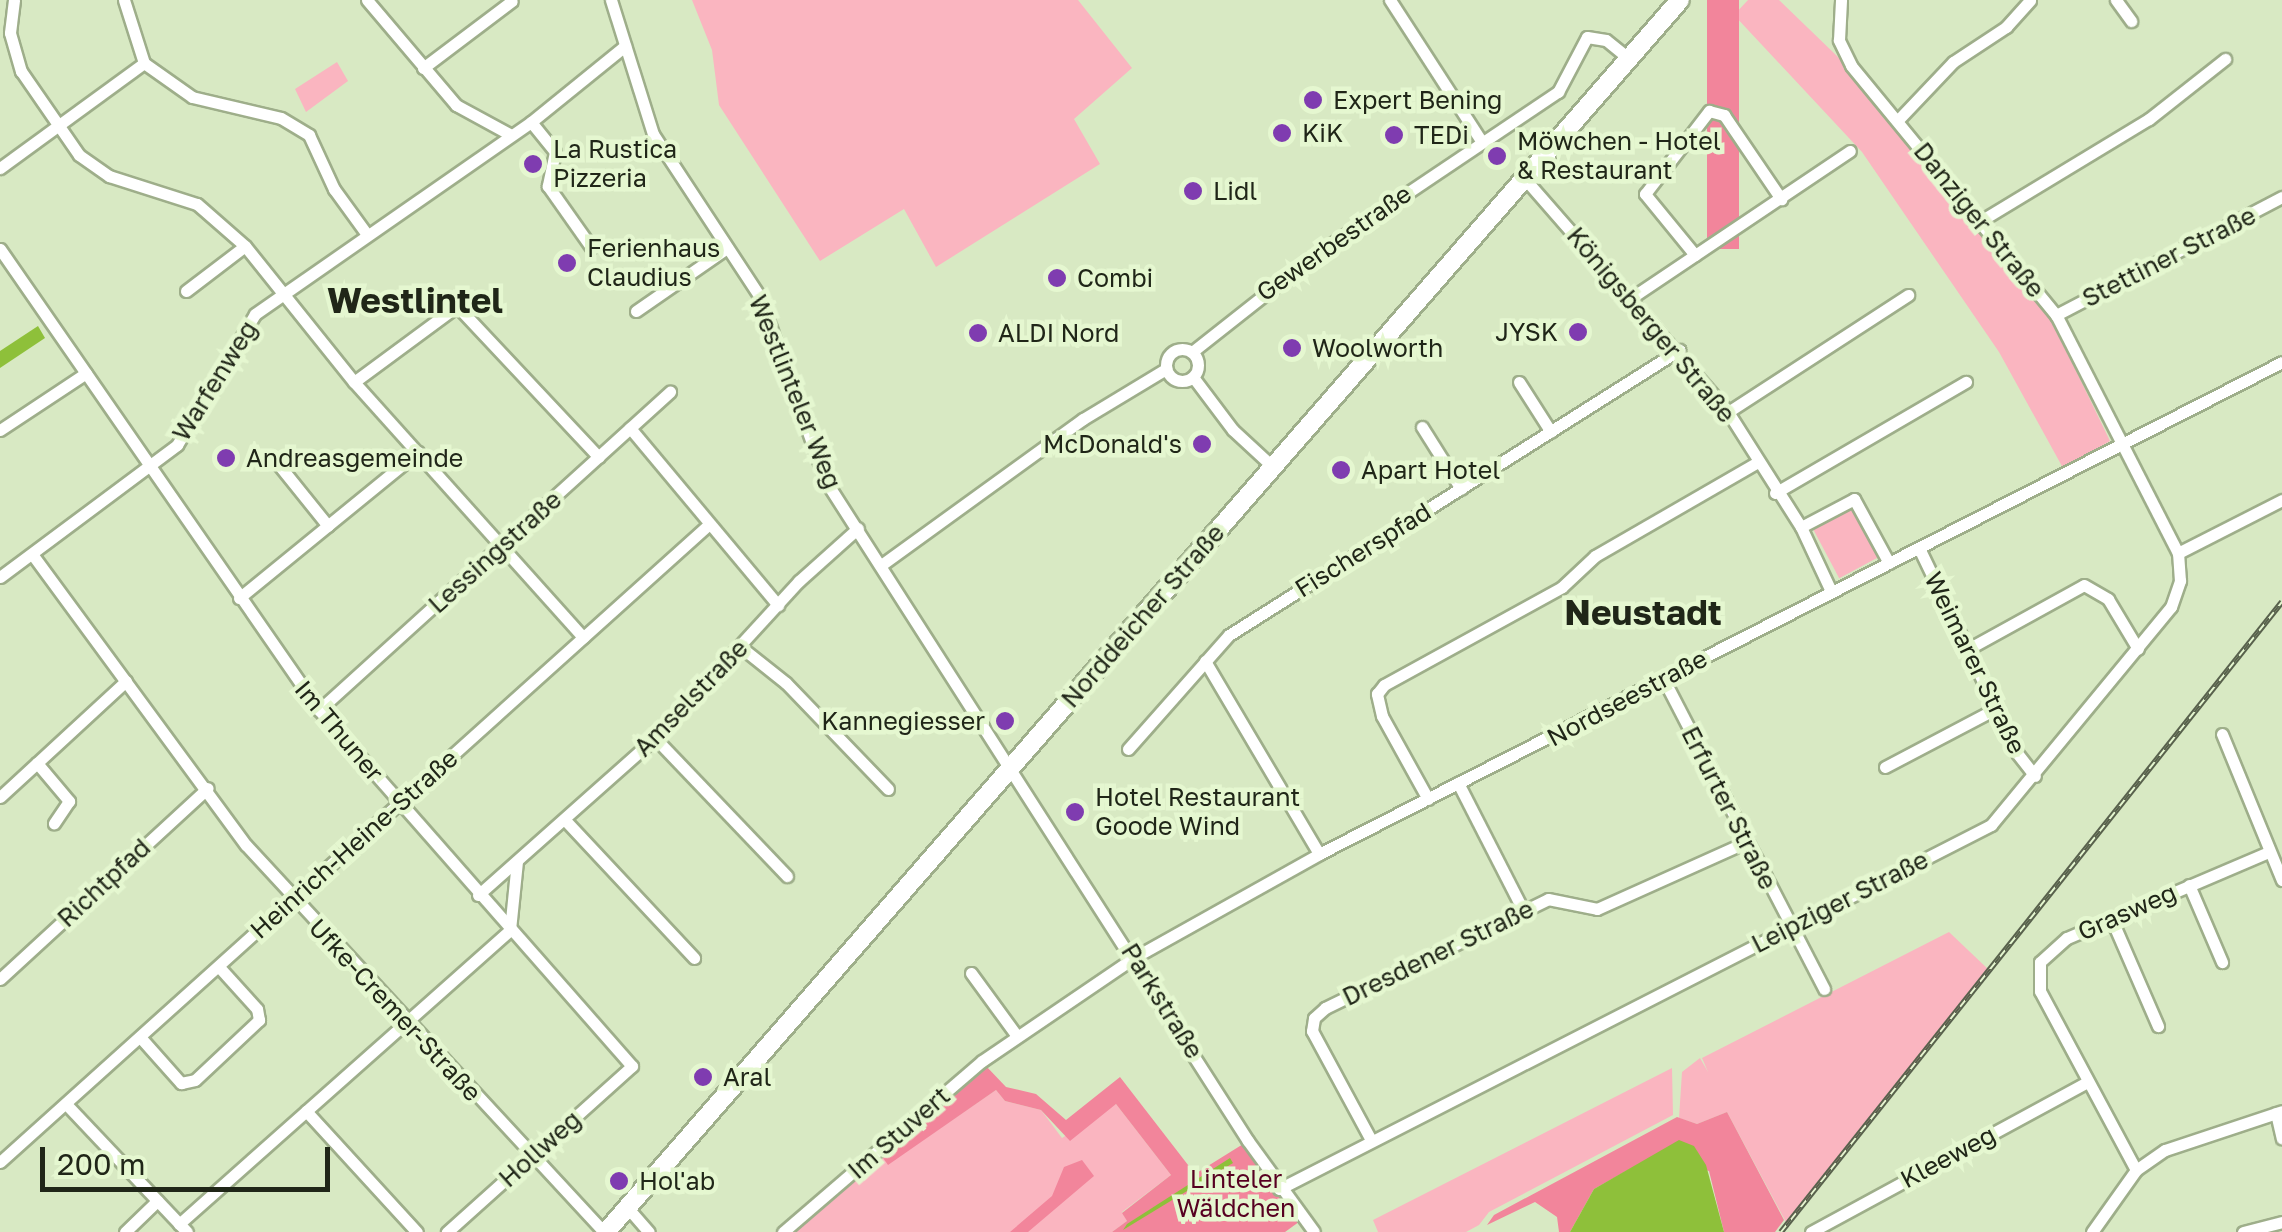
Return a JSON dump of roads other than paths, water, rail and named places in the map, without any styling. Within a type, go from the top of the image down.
[{"type":"main road","name":"Norddeicher Straße","points":[[605,1232],[1680,0]]},
{"type":"street","points":[[14,0],[10,33],[21,71],[56,128],[79,156],[109,176],[198,204],[246,246],[280,296],[354,382],[583,637]]},
{"type":"street","points":[[124,0],[144,63],[192,96],[281,118],[309,135],[334,189],[366,233]]},
{"type":"street","points":[[367,0],[456,105],[510,134]]},
{"type":"street","name":"Westlinteler Weg","points":[[610,0],[653,134],[775,328],[826,480],[884,563],[1008,770]]},
{"type":"street","points":[[1390,0],[1482,142]]},
{"type":"street","name":"Danziger Straße","points":[[1841,0],[1838,40],[2056,315],[2123,446]]},
{"type":"street","points":[[1898,120],[1953,62],[2006,27],[2030,0]]},
{"type":"street","points":[[2116,0],[2131,22]]},
{"type":"street","points":[[423,68],[512,1]]},
{"type":"street","name":"Gewerbestraße","points":[[884,563],[1083,419],[1166,369],[1172,352],[1192,352],[1242,308],[1558,92],[1587,38],[1606,40],[1628,58]]},
{"type":"street","name":"Warfenweg","points":[[0,577],[148,468],[187,433],[235,339],[280,296],[531,122],[625,46]]},
{"type":"street","points":[[1982,220],[2149,118],[2226,59]]},
{"type":"street","points":[[0,168],[144,63]]},
{"type":"street","points":[[1694,255],[1645,194],[1709,111],[1724,115],[1781,199]]},
{"type":"street","points":[[531,122],[555,152],[548,186],[591,247]]},
{"type":"street","points":[[1634,296],[1850,151]]},
{"type":"street","name":"Königsberger Straße","points":[[1525,179],[1634,296],[1728,412],[1775,493],[1801,527],[1831,591]]},
{"type":"street","name":"Stettiner Straße","points":[[2056,315],[2282,197]]},
{"type":"street","points":[[186,291],[246,246]]},
{"type":"street","points":[[636,310],[727,248]]},
{"type":"street","name":"Im Thuner","points":[[0,249],[319,710],[632,1066]]},
{"type":"street","points":[[0,272],[12,264]]},
{"type":"street","points":[[1728,412],[1908,295]]},
{"type":"street","points":[[354,382],[456,306],[599,457]]},
{"type":"street","name":"Fischerspfad","points":[[1128,749],[1230,635],[1679,350]]},
{"type":"street","points":[[1192,352],[1198,365],[1192,377]]},
{"type":"street","name":"Nordseestraße","points":[[1136,956],[1320,854],[2282,362]]},
{"type":"street","points":[[1166,369],[1177,380],[1192,377]]},
{"type":"street","points":[[0,430],[86,373]]},
{"type":"street","points":[[1192,377],[1233,430],[1272,466]]},
{"type":"street","points":[[1519,382],[1551,432]]},
{"type":"street","points":[[1775,493],[1966,382]]},
{"type":"street","name":"Lessingstraße","points":[[319,710],[670,392]]},
{"type":"street","points":[[1422,427],[1461,489]]},
{"type":"street","points":[[630,428],[707,526],[778,605]]},
{"type":"street","points":[[2123,446],[2178,553],[2282,500]]},
{"type":"street","points":[[239,598],[418,452]]},
{"type":"street","points":[[1428,799],[1382,716],[1377,694],[1384,685],[1562,586],[1595,556],[1756,463]]},
{"type":"street","points":[[278,464],[328,526]]},
{"type":"street","points":[[1801,527],[1854,500],[1889,563]]},
{"type":"street","name":"Heinrich-Heine-Straße","points":[[0,1162],[707,526]]},
{"type":"street","name":"Amselstraße","points":[[478,895],[655,738],[778,605],[858,528]]},
{"type":"street","name":"Weimarer Straße","points":[[1919,548],[1997,708],[2035,776]]},
{"type":"street","name":"Leipziger Straße","points":[[1279,1189],[1991,826],[2171,607],[2180,581],[2178,553]]},
{"type":"street","name":"Ufke-Cremer-Straße","points":[[32,554],[293,899],[530,1158],[605,1232]]},
{"type":"street","points":[[1968,649],[2084,585],[2108,599],[2138,649]]},
{"type":"street","points":[[742,648],[786,682],[888,789]]},
{"type":"street","points":[[1205,660],[1320,854]]},
{"type":"street","name":"Erfurter Straße","points":[[1664,680],[1824,989]]},
{"type":"street","points":[[0,797],[126,681]]},
{"type":"street","points":[[1885,767],[1997,708]]},
{"type":"street","points":[[2222,734],[2282,878]]},
{"type":"street","points":[[655,738],[786,876]]},
{"type":"street","points":[[37,763],[70,801],[54,823]]},
{"type":"street","name":"Parkstraße","points":[[1008,770],[1136,956],[1279,1189],[1314,1232]]},
{"type":"street","points":[[1458,784],[1524,912]]},
{"type":"street","name":"Richtpfad","points":[[0,979],[208,788]]},
{"type":"street","points":[[565,820],[694,958]]},
{"type":"street","name":"Dresdener Straße","points":[[1371,1140],[1312,1031],[1314,1018],[1548,899],[1597,909],[1622,902],[1746,842]]},
{"type":"street","name":"Grasweg","points":[[2136,1170],[2086,1084],[2040,991],[2040,962],[2051,948],[2111,918],[2269,852]]},
{"type":"street","points":[[66,1104],[183,1228],[306,1111],[510,930],[517,861]]},
{"type":"street","points":[[2189,885],[2222,962]]},
{"type":"street","points":[[2111,918],[2158,1026]]},
{"type":"street","name":"Im Stuvert","points":[[783,1232],[1017,1036],[1136,956]]},
{"type":"street","points":[[140,1037],[182,1083],[195,1080],[259,1020],[257,1009],[219,968]]},
{"type":"street","points":[[971,973],[1017,1036]]},
{"type":"street","name":"Hollweg","points":[[447,1232],[632,1066]]},
{"type":"street","name":"Kleeweg","points":[[1811,1232],[2086,1084]]},
{"type":"street","points":[[306,1111],[418,1232]]},
{"type":"street","points":[[2092,1232],[2136,1170],[2181,1143],[2279,1112],[2282,1138]]},
{"type":"street","points":[[124,1232],[157,1201]]},
{"type":"street","points":[[627,1207],[649,1232]]},
{"type":"street","points":[[2243,1232],[2282,1222]]},
{"type":"railway","points":[[1781,1232],[2282,602]]},
{"type":"place","name":"Expert Bening","points":[[1313,100]]},
{"type":"place","name":"KiK","points":[[1282,133]]},
{"type":"place","name":"TEDi","points":[[1394,135]]},
{"type":"place","name":"Möwchen - Hotel & Restaurant","points":[[1497,156]]},
{"type":"place","name":"La Rustica Pizzeria","points":[[533,164]]},
{"type":"place","name":"Lidl","points":[[1193,191]]},
{"type":"place","name":"Ferienhaus Claudius","points":[[567,263]]},
{"type":"place","name":"Combi","points":[[1057,278]]},
{"type":"place","name":"JYSK","points":[[1578,332]]},
{"type":"place","name":"ALDI Nord","points":[[978,333]]},
{"type":"place","name":"Woolworth","points":[[1292,348]]},
{"type":"place","name":"McDonald's","points":[[1202,444]]},
{"type":"place","name":"Andreasgemeinde","points":[[226,458]]},
{"type":"place","name":"Apart Hotel","points":[[1341,470]]},
{"type":"place","name":"Kannegiesser","points":[[1005,721]]},
{"type":"place","name":"Hotel Restaurant Goode Wind","points":[[1075,812]]},
{"type":"place","name":"Aral","points":[[703,1077]]},
{"type":"place","name":"Hol'ab","points":[[619,1181]]},
{"type":"district","name":"Westlintel","points":[[415,300]]},
{"type":"district","name":"Neustadt","points":[[1643,612]]},
{"type":"park label","name":"Linteler Wäldchen","points":[[1236,1194]]}]
